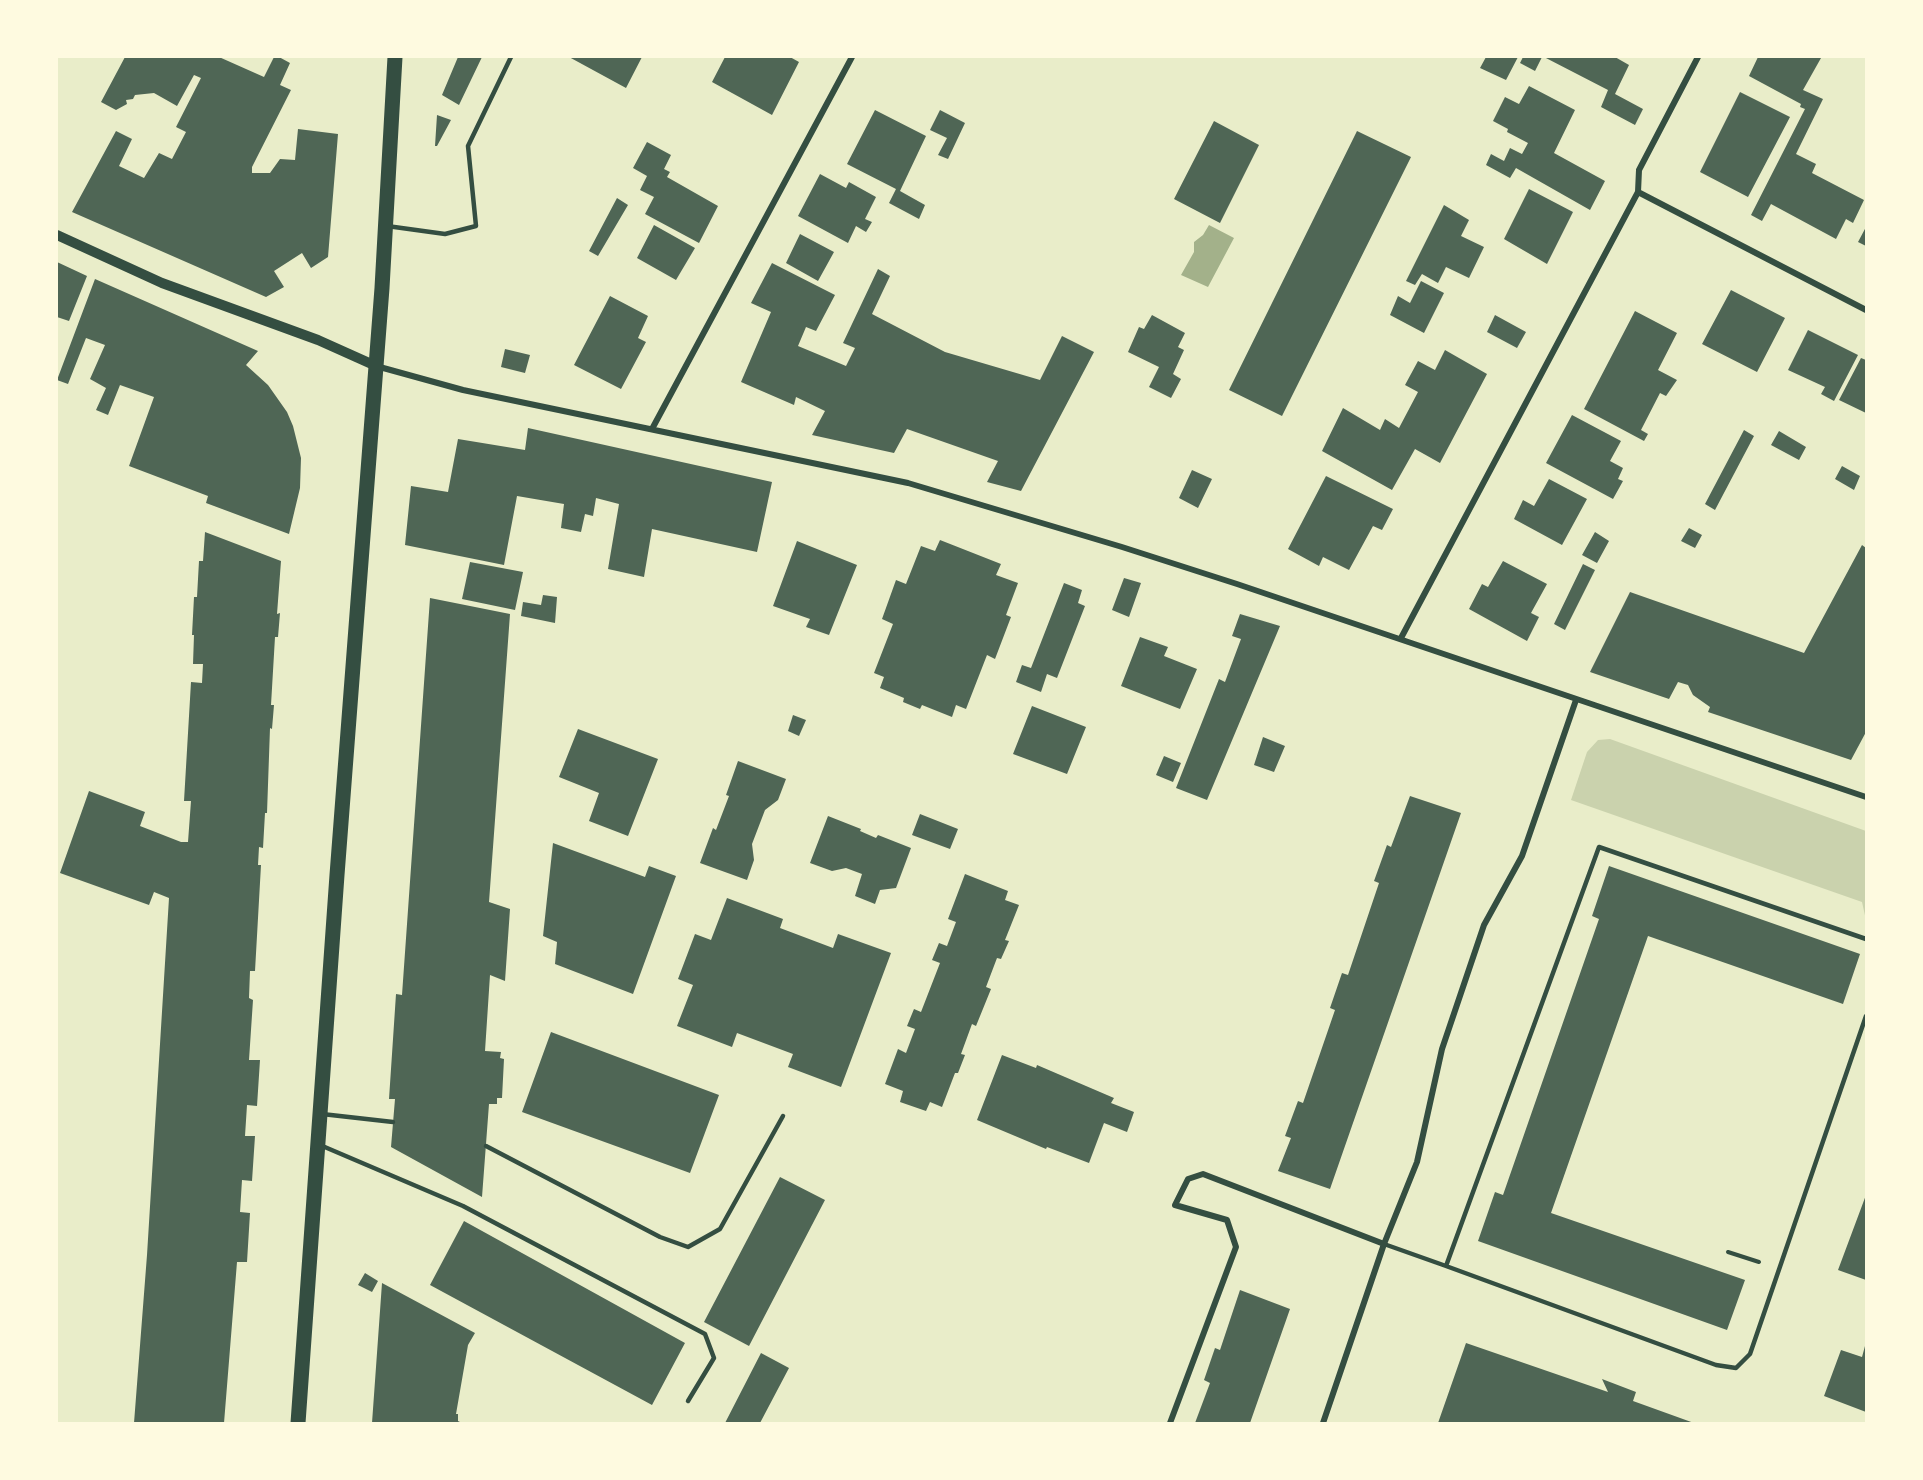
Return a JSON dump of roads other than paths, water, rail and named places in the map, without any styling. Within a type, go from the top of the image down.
[{"type":"main road","points":[[298,1423],[376,366],[395,57]]},
{"type":"street","points":[[652,429],[852,57]]},
{"type":"street","points":[[1401,638],[1638,192],[1639,170],[1698,57]]},
{"type":"street","points":[[1638,192],[1866,310]]},
{"type":"street","points":[[57,235],[162,283],[318,340],[376,366],[447,387],[908,483],[1122,547],[1401,638],[1576,700],[1866,797]]},
{"type":"street","points":[[1323,1423],[1384,1244],[1417,1162],[1442,1049],[1484,925],[1521,856],[1576,700]]},
{"type":"street","points":[[1170,1423],[1236,1247],[1227,1220],[1175,1205],[1188,1179],[1203,1173],[1384,1244]]},
{"type":"lane","points":[[385,226],[445,234],[476,226],[468,146],[511,57]]},
{"type":"lane","points":[[1446,1266],[1599,847],[1866,939]]},
{"type":"lane","points":[[1384,1244],[1716,1365],[1737,1368],[1750,1354],[1866,1016]]},
{"type":"lane","points":[[320,1114],[393,1122]]},
{"type":"lane","points":[[486,1146],[660,1237],[688,1246],[720,1229],[783,1116]]},
{"type":"lane","points":[[318,1144],[463,1206],[705,1334],[714,1358],[688,1401]]}]
